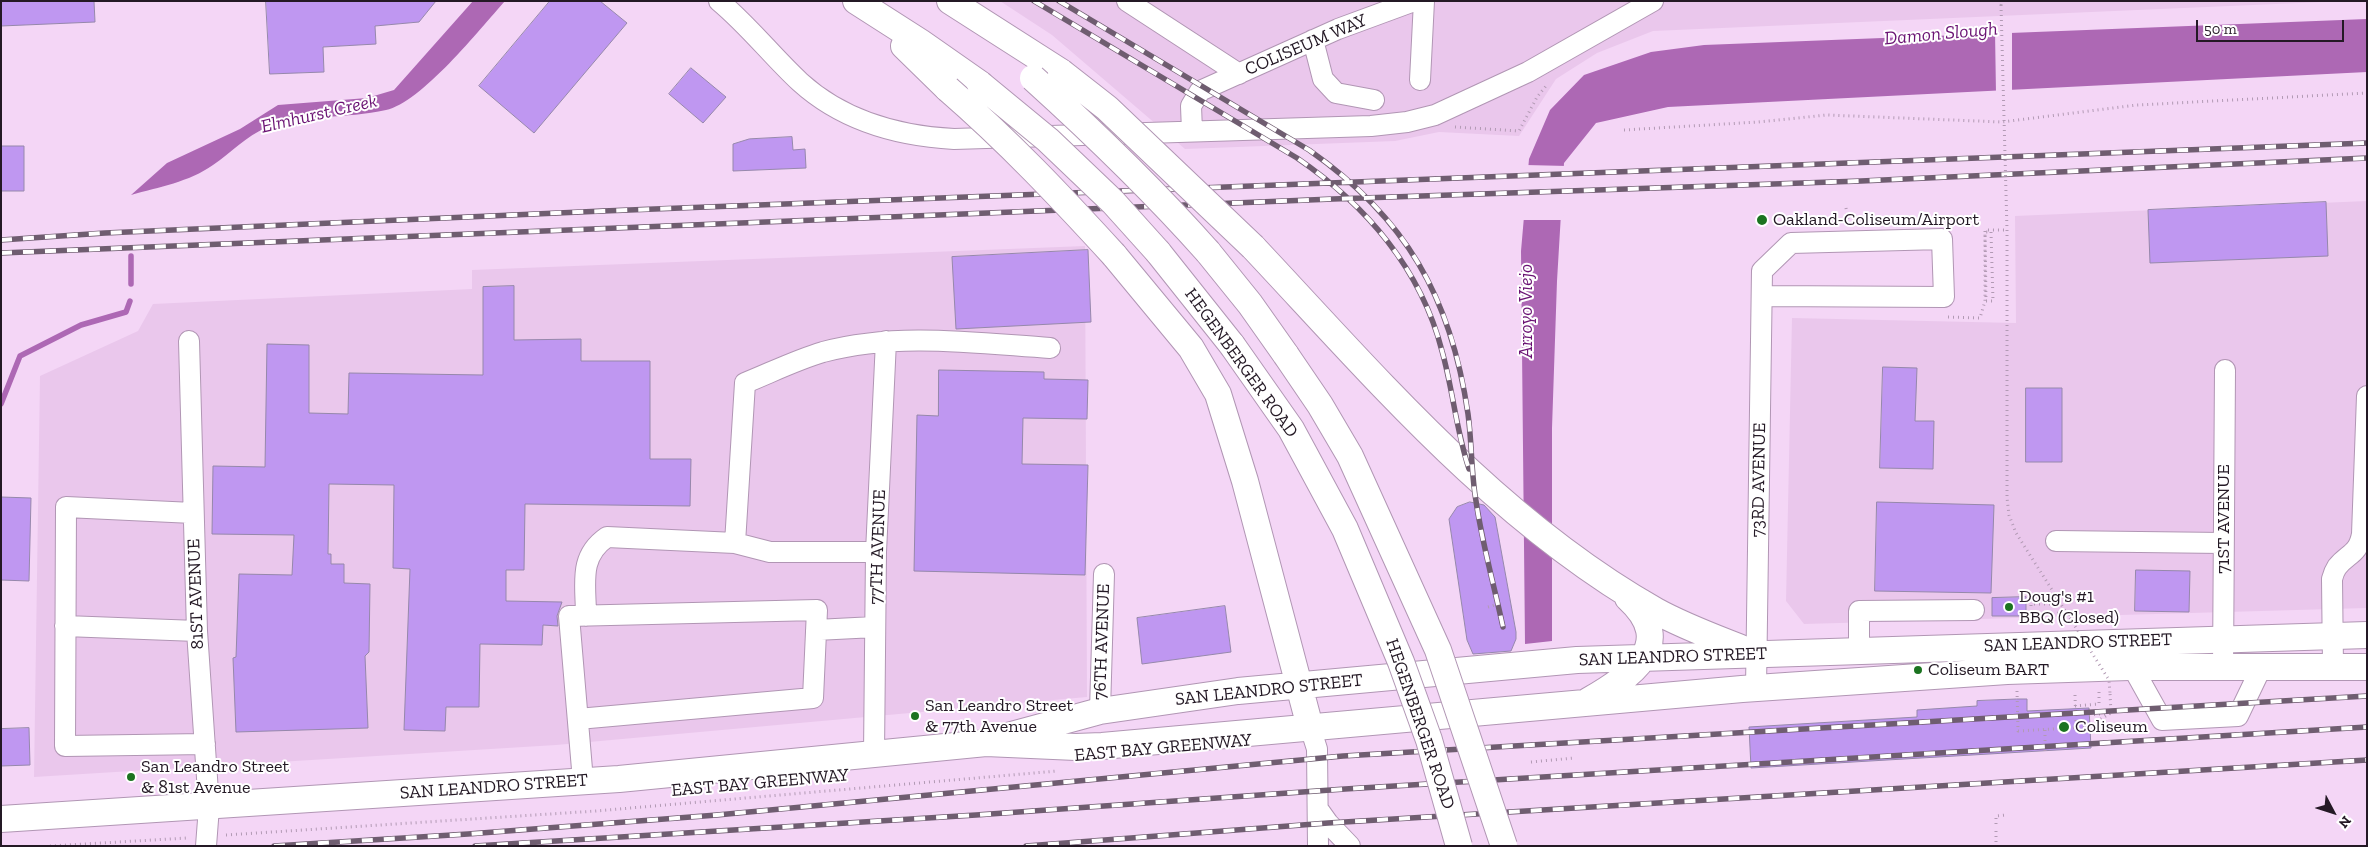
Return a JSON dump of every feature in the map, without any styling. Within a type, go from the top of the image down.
[{"type":"main road","name":"HEGENBERGER ROAD","points":[[856,1],[920,42],[980,84],[1048,140],[1113,202],[1158,252],[1232,345],[1291,429],[1318,477],[1352,546],[1401,662],[1423,723],[1459,846]]},
{"type":"main road","points":[[856,1],[948,89],[998,132],[1046,180],[1114,255],[1192,348],[1218,394],[1245,481],[1297,684],[1310,727]]},
{"type":"main road","points":[[944,1],[1104,142],[1151,189],[1208,252],[1250,304],[1320,405],[1350,456],[1434,641],[1504,846]]},
{"type":"main road","points":[[950,1],[1061,72],[1107,108],[1253,247],[1455,458],[1559,547],[1610,582],[1672,619],[1756,654]]},
{"type":"main road","points":[[1582,704],[1610,688],[1639,667],[1645,656],[1649,635],[1646,622],[1630,601],[1610,582]]},
{"type":"main road","name":"SAN LEANDRO STREET","points":[[986,743],[1075,716],[1100,711],[1297,684],[1577,660],[1645,656],[2367,635]]},
{"type":"main road","name":"SAN LEANDRO STREET","points":[[1,820],[583,781],[741,768],[986,743],[1102,746],[1756,688],[2017,671],[2133,668],[2367,667]]},
{"type":"street","points":[[719,1],[739,18],[801,83],[845,114],[888,130],[919,137],[954,139],[1371,126],[1407,122],[1435,115],[1528,72],[1653,1]]},
{"type":"street","name":"COLISEUM WAY","points":[[1127,1],[1239,74],[1313,40],[1414,1]]},
{"type":"street","points":[[1420,80],[1424,1]]},
{"type":"street","points":[[1313,40],[1323,79],[1336,93],[1374,100]]},
{"type":"street","points":[[1192,132],[1191,106],[1200,91],[1239,74]]},
{"type":"street","name":"73RD AVENUE","points":[[1756,688],[1762,271],[1791,243],[1942,239],[1944,297]]},
{"type":"street","points":[[1762,296],[1944,297]]},
{"type":"street","name":"81ST AVENUE","points":[[189,341],[197,631],[209,807],[206,846]]},
{"type":"street","points":[[735,543],[745,383],[822,353],[886,341],[945,341],[1050,348]]},
{"type":"street","name":"77TH AVENUE","points":[[874,754],[876,552],[886,341]]},
{"type":"street","name":"71ST AVENUE","points":[[2223,668],[2225,370]]},
{"type":"street","points":[[2333,668],[2332,579],[2338,566],[2354,553],[2360,545],[2362,534],[2367,396]]},
{"type":"street","points":[[193,513],[66,507],[65,746],[204,744]]},
{"type":"street","points":[[586,616],[586,567],[589,553],[607,537],[735,543],[770,552],[876,552]]},
{"type":"street","points":[[2056,541],[2223,543]]},
{"type":"street","name":"76TH AVENUE","points":[[1100,711],[1104,574]]},
{"type":"street","points":[[578,719],[813,698],[817,610],[569,616],[583,781]]},
{"type":"street","points":[[1859,650],[1860,611],[1974,610]]},
{"type":"street","points":[[66,626],[197,631]]},
{"type":"street","points":[[816,630],[875,628]]},
{"type":"street","points":[[2133,668],[2162,720],[2238,716],[2261,668]]},
{"type":"street","points":[[1310,727],[1317,749],[1318,846]]},
{"type":"street","points":[[1318,809],[1328,823],[1350,846]]},
{"type":"path","points":[[2002,1],[2007,230],[2007,498],[2009,515],[2016,533],[2109,680],[2111,714]]},
{"type":"path","points":[[1435,115],[1446,127],[1519,131],[1537,97],[1552,78],[1558,56]]},
{"type":"path","points":[[1624,130],[1758,122],[1827,115],[2002,122],[2137,105],[2367,93]]},
{"type":"path","points":[[1944,297],[1945,317],[1980,318],[1985,301],[1985,232],[1991,232],[1993,301],[1986,301],[1985,230],[2007,230]]},
{"type":"path","points":[[1488,607],[1498,604]]},
{"type":"path","points":[[2060,604],[2031,604],[2031,614],[2070,614],[2070,619]]},
{"type":"path","points":[[2017,671],[2018,732],[2087,728],[2111,714]]},
{"type":"path","points":[[2075,695],[2076,728]]},
{"type":"path","points":[[2075,706],[2099,704],[2099,700]]},
{"type":"path","points":[[2089,715],[2111,714]]},
{"type":"path","points":[[2045,730],[2045,751]]},
{"type":"path","points":[[1531,762],[1574,758]]},
{"type":"path","name":"EAST BAY GREENWAY","points":[[239,834],[596,811],[1060,770]]},
{"type":"path","points":[[1996,824],[1996,816],[2006,815]]},
{"type":"path","points":[[1996,831],[1996,846]]},
{"type":"path","points":[[50,846],[170,839]]},
{"type":"shaded area","points":[[1000,1],[2345,1],[1653,31],[1597,53],[1556,79],[1519,136],[1439,132],[1395,141],[1185,149],[1052,35]]},
{"type":"shaded area","points":[[2367,201],[2367,608],[1804,624],[1786,601],[1792,318],[2016,323],[2015,216]]},
{"type":"shaded area","points":[[1085,246],[1087,697],[556,745],[34,777],[40,376],[138,331],[153,304],[472,289],[472,270]]},
{"type":"water","points":[[473,1],[505,1],[466,46],[432,80],[416,94],[400,104],[386,110],[371,113],[295,121],[266,128],[252,135],[213,165],[194,176],[131,195],[167,163],[240,129],[278,105],[367,98],[394,90]]},
{"type":"water","name":"Arroyo Viejo","points":[[2367,19],[2367,72],[1668,107],[1596,123],[1564,163],[1557,281],[1552,428],[1552,641],[1525,644],[1521,251],[1529,159],[1550,110],[1584,75],[1651,52],[1704,45]]},
{"type":"pier","points":[[2012,30],[2012,93],[1996,94],[1995,31]]},
{"type":"pier","points":[[1526,165],[1567,166],[1563,220],[1521,220]]},
{"type":"building","points":[[1,1],[94,1],[95,22],[1,26]]},
{"type":"building","points":[[266,1],[436,1],[419,22],[375,26],[376,44],[323,47],[324,72],[270,74]]},
{"type":"building","points":[[550,1],[600,1],[627,23],[534,133],[479,86]]},
{"type":"building","points":[[691,68],[726,97],[703,123],[669,94]]},
{"type":"building","points":[[792,137],[793,150],[805,149],[806,168],[733,171],[733,144],[749,139]]},
{"type":"building","points":[[1,146],[24,146],[24,191],[1,191]]},
{"type":"building","points":[[2326,202],[2328,256],[2150,263],[2148,210]]},
{"type":"building","points":[[1088,250],[1091,322],[956,329],[952,257]]},
{"type":"building","points":[[514,286],[514,340],[581,339],[581,361],[650,361],[650,459],[691,459],[690,506],[525,504],[524,570],[506,570],[506,601],[562,602],[557,616],[558,626],[543,625],[542,645],[480,644],[479,707],[446,707],[445,731],[404,730],[410,569],[393,568],[394,485],[329,484],[328,554],[331,554],[331,564],[344,564],[344,583],[370,584],[369,652],[365,656],[368,728],[236,732],[233,658],[236,657],[239,574],[292,575],[294,535],[212,534],[213,466],[265,467],[267,344],[309,345],[309,413],[348,414],[349,373],[483,375],[483,287]]},
{"type":"building","points":[[1883,367],[1917,368],[1915,421],[1934,421],[1933,469],[1880,468]]},
{"type":"building","points":[[939,370],[1044,372],[1044,379],[1088,380],[1087,419],[1023,418],[1022,464],[1088,465],[1085,575],[914,571],[917,415],[938,416]]},
{"type":"building","points":[[2026,388],[2062,388],[2062,462],[2026,462]]},
{"type":"building","points":[[1,497],[31,498],[29,581],[1,580]]},
{"type":"building","points":[[1470,502],[1484,505],[1495,517],[1516,632],[1516,639],[1511,651],[1473,654],[1467,640],[1449,519],[1457,507]]},
{"type":"building","points":[[1877,502],[1994,505],[1991,593],[1875,591]]},
{"type":"building","points":[[2136,570],[2190,571],[2189,612],[2135,611]]},
{"type":"building","name":"Doug's #1 BBQ (Closed)","points":[[2026,597],[2026,616],[1992,616],[1992,598]]},
{"type":"building","points":[[1225,606],[1231,652],[1142,664],[1137,618]]},
{"type":"building","points":[[2027,699],[2027,711],[2089,708],[2091,748],[1751,768],[1749,727],[1917,717],[1917,710],[1977,706],[1977,701]]},
{"type":"building","points":[[29,728],[30,765],[1,766],[1,729]]},
{"type":"waterway","name":"Elmhurst Creek","points":[[131,256],[131,284]]},
{"type":"waterway","name":"Elmhurst Creek","points":[[1,404],[20,356],[81,325],[126,312],[130,301]]},
{"type":"railway","points":[[1034,1],[1297,158],[1346,196],[1368,218],[1388,241],[1405,266],[1433,321],[1446,366],[1469,469]]},
{"type":"railway","points":[[1059,1],[1309,150],[1343,176],[1372,203],[1397,233],[1418,264],[1436,297],[1450,333],[1468,414],[1473,479],[1479,517],[1503,627]]},
{"type":"railway","points":[[1,240],[105,233],[603,211],[2367,143]]},
{"type":"railway","points":[[1,253],[1333,199],[1861,181],[2367,158]]},
{"type":"railway","points":[[274,846],[468,834],[717,815],[1343,756],[2367,696]]},
{"type":"railway","points":[[475,846],[976,815],[1345,789],[2367,727]]},
{"type":"railway","points":[[1026,846],[1328,823],[2367,760]]},
{"type":"place","name":"Oakland-Coliseum/Airport","points":[[1762,220]]},
{"type":"place","name":"Doug's #1 BBQ (Closed)","points":[[2009,607]]},
{"type":"place","name":"Coliseum BART","points":[[1918,670]]},
{"type":"place","name":"San Leandro Street & 77th Avenue","points":[[915,716]]},
{"type":"place","name":"Coliseum","points":[[2064,727]]},
{"type":"place","name":"San Leandro Street & 81st Avenue","points":[[131,777]]},
{"type":"water label","name":"Damon Slough","points":[[1941,34]]}]
